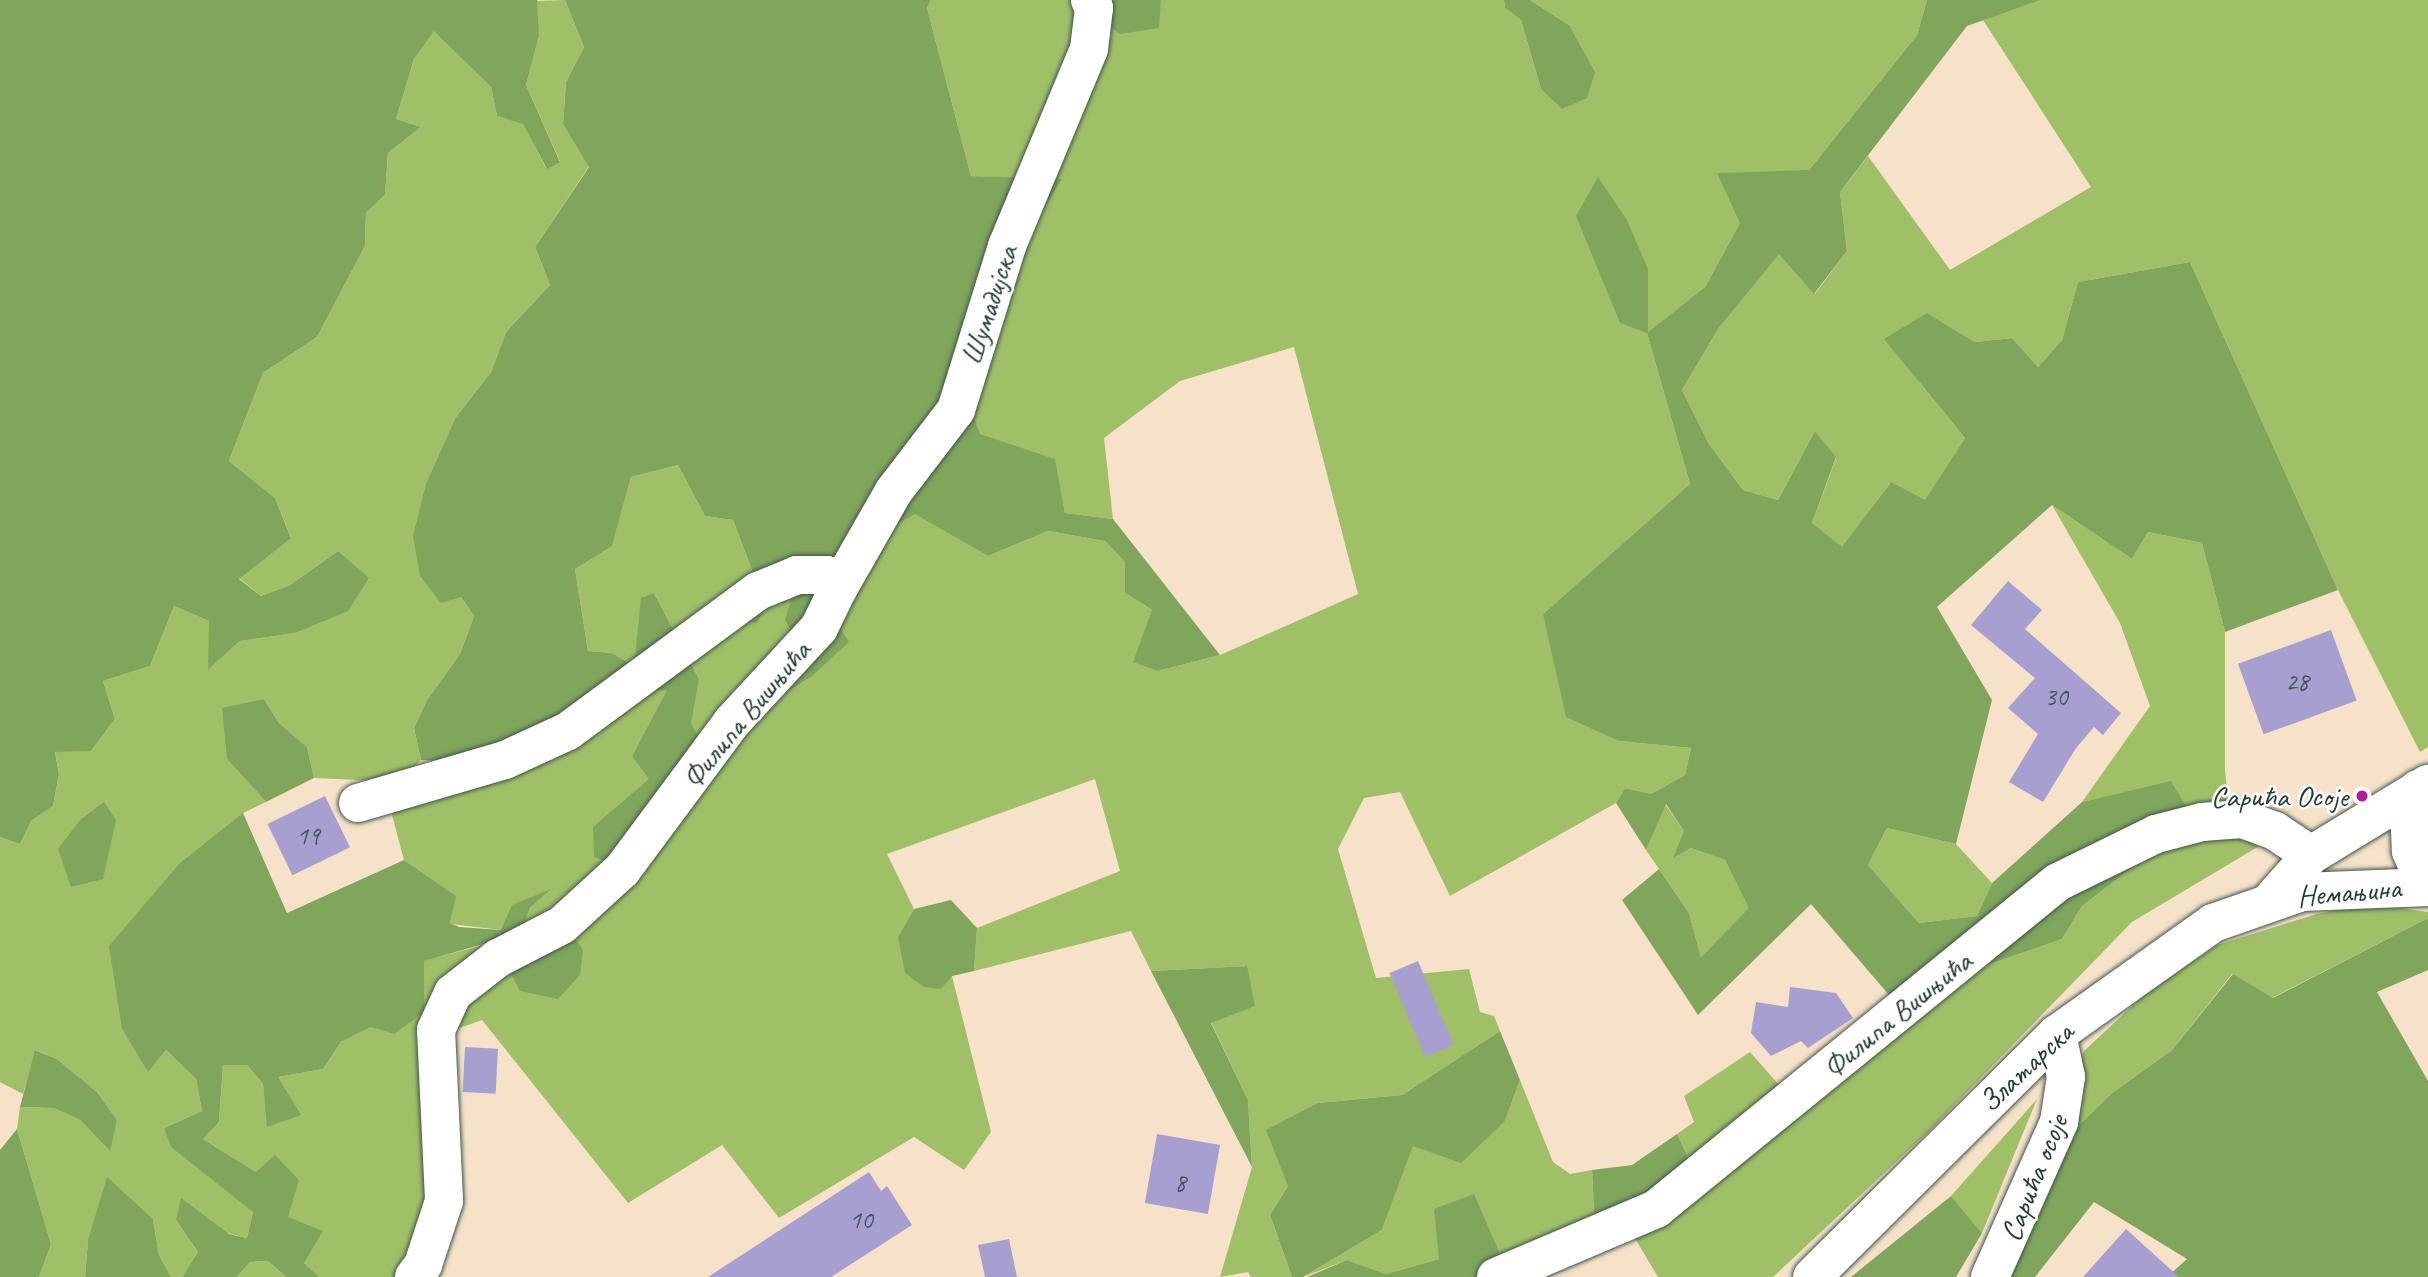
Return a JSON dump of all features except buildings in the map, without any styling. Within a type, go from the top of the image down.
[{"type":"street","name":"Шумадијска","points":[[838,589],[894,491],[956,410],[1007,246],[1089,49],[1094,8],[1090,0]]},
{"type":"street","points":[[358,803],[505,760],[568,731],[758,591],[797,575],[827,575],[838,589]]},
{"type":"street","name":"Филипа Вишњића","points":[[414,1277],[423,1265],[443,1201],[436,1030],[453,993],[498,958],[562,925],[622,870],[732,722],[819,628],[838,589]]},
{"type":"street","points":[[2271,900],[2311,855],[2423,787]]},
{"type":"street","points":[[2423,787],[2410,828],[2411,851],[2427,887]]},
{"type":"street","name":"Филипа Вишњића","points":[[1496,1277],[1656,1209],[2058,882],[2156,834],[2202,822],[2242,819],[2275,831],[2311,855]]},
{"type":"street","name":"Немањина","points":[[2271,900],[2340,887],[2427,887]]},
{"type":"street","name":"Златарска","points":[[1812,1277],[2057,1034],[2213,923],[2271,900]]},
{"type":"street","name":"Сарића осоје","points":[[1990,1277],[2059,1122],[2066,1077],[2057,1034]]},
{"type":"green space","points":[[0,0],[537,0],[539,36],[526,85],[560,162],[547,169],[523,124],[497,116],[491,87],[434,31],[414,59],[396,119],[421,127],[388,153],[385,195],[366,213],[365,246],[317,337],[263,373],[229,461],[275,498],[291,538],[239,579],[261,596],[290,585],[338,551],[369,578],[348,611],[295,633],[240,641],[208,670],[209,621],[174,606],[150,666],[103,681],[115,719],[91,751],[55,752],[59,774],[53,806],[31,821],[20,844],[0,837]]},
{"type":"green space","points":[[565,0],[584,47],[566,82],[563,124],[589,166],[535,247],[550,285],[506,332],[491,372],[456,417],[461,597],[474,616],[460,654],[427,700],[414,728],[421,760],[402,779],[539,766],[644,692],[668,689],[632,756],[727,744],[785,693],[811,677],[822,601],[836,558],[915,513],[988,556],[1048,531],[1105,541],[1125,562],[1125,593],[1152,610],[1158,671],[1220,655],[1358,594],[1294,347],[1180,381],[1104,438],[1113,519],[1065,513],[1054,459],[980,435],[952,358],[1061,180],[971,176],[927,8],[931,0],[1071,0],[1158,28],[1161,0],[1504,0],[1505,8],[1521,20],[1541,89],[1569,25],[1530,0],[1927,0],[1917,35],[1809,170],[1740,223],[1705,287],[1647,333],[1690,484],[1543,614],[1619,741],[1691,748],[1685,775],[1651,794],[1625,788],[1616,803],[1450,896],[1400,792],[1364,798],[1338,849],[1376,978],[1469,969],[1480,1012],[1494,1016],[1500,1031],[1402,1095],[1318,1103],[1288,1186],[1270,1215],[1292,1277],[1251,1277],[1248,1272],[1220,1277],[1252,1167],[1248,1100],[1211,1022],[1247,966],[1151,971],[1131,931],[974,971],[977,928],[1120,871],[1095,779],[887,854],[914,909],[898,937],[952,976],[991,1132],[964,1170],[914,1137],[779,1218],[722,1145],[628,1203],[482,1020],[445,1033],[418,1277],[320,1277],[304,1263],[288,1217],[256,1172],[203,1139],[219,1122],[223,1065],[247,1065],[263,1084],[268,1126],[278,1077],[323,1069],[341,1042],[371,1027],[423,961],[518,936],[530,908],[549,890],[502,930],[450,924],[455,896],[404,860],[383,781],[314,778],[307,747],[279,723],[264,699],[227,759],[266,802],[243,813],[122,1029],[148,1071],[166,1050],[196,1079],[202,1111],[164,1128],[253,1212],[247,1238],[176,1220],[198,1252],[182,1277],[171,1277],[159,1255],[153,1219],[88,1240],[85,1277],[39,1277],[51,1244],[17,1129],[20,1107],[54,1108],[80,1120],[109,1150],[117,1120],[97,1092],[57,1059],[36,1050],[23,1094],[0,1082],[0,837],[20,844],[31,821],[53,806],[59,774],[55,751],[91,751],[115,719],[103,681],[150,666],[174,606],[209,621],[209,669],[240,641],[295,633],[369,579],[338,551],[290,585],[261,596],[239,578],[291,537],[275,498],[229,461],[263,373],[317,337],[365,246],[366,213],[385,195],[388,153],[421,127],[396,119],[414,59],[434,30],[491,87],[497,116],[523,123],[546,168],[560,161],[526,85],[539,36],[535,1]]},
{"type":"green space","points":[[565,0],[931,0],[927,8],[971,176],[1062,179],[952,358],[980,434],[1055,459],[1065,513],[1113,519],[1220,655],[1158,671],[1133,662],[1152,610],[1125,593],[1125,562],[1105,541],[1048,531],[988,556],[915,514],[836,558],[822,601],[849,642],[811,677],[785,693],[780,683],[793,634],[785,620],[795,586],[768,600],[757,623],[740,620],[720,594],[755,578],[733,520],[705,516],[678,465],[631,477],[612,546],[575,569],[588,651],[612,653],[634,666],[641,598],[654,593],[699,679],[691,723],[699,739],[611,863],[594,857],[593,827],[649,779],[632,756],[667,690],[644,692],[539,766],[421,760],[414,728],[427,700],[460,654],[474,616],[461,597],[441,603],[420,576],[413,536],[426,484],[456,417],[491,372],[506,332],[550,285],[535,247],[589,167],[563,124],[566,82],[584,47]]},
{"type":"green space","points":[[1071,0],[1161,0],[1159,28],[1120,34]]},
{"type":"green space","points":[[1504,0],[1530,0],[1569,25],[1595,72],[1587,98],[1562,109],[1541,89],[1521,20],[1505,8]]},
{"type":"green space","points":[[1927,0],[2041,0],[1967,26],[1840,192],[1847,251],[1814,294],[1779,254],[1718,329],[1682,390],[1709,444],[1743,490],[1778,500],[1815,431],[1836,457],[1812,523],[1842,547],[1891,482],[1925,500],[1965,438],[1884,339],[1927,313],[1975,342],[2012,338],[2038,367],[2062,340],[2078,282],[2190,262],[2338,590],[2225,632],[2202,543],[2148,532],[2132,559],[2052,505],[1937,607],[1992,700],[1956,844],[1887,828],[1868,865],[1919,923],[1977,916],[1992,883],[2082,802],[2171,781],[2201,832],[2137,864],[2082,906],[2062,939],[1987,965],[1913,1023],[1811,904],[1698,1015],[1622,900],[1659,869],[1689,913],[1701,957],[1749,908],[1725,860],[1691,848],[1673,858],[1684,831],[1666,804],[1646,850],[1616,803],[1625,788],[1651,794],[1685,775],[1691,748],[1619,741],[1566,717],[1543,614],[1690,484],[1647,333],[1620,323],[1576,216],[1598,177],[1627,220],[1648,269],[1648,332],[1705,287],[1740,223],[1717,173],[1809,170],[1917,35]]},
{"type":"green space","points":[[2041,0],[2428,0],[2428,747],[2420,752],[2338,590],[2190,262],[2078,282],[2062,340],[2038,367],[2012,338],[1975,342],[1927,313],[1919,382],[1965,438],[1925,501],[1890,483],[1842,548],[1812,523],[1836,458],[1815,431],[1778,500],[1743,490],[1709,444],[1682,390],[1718,329],[1779,253],[1815,294],[1847,251],[1840,192],[1868,156],[1950,270],[2091,187],[1983,20]]},
{"type":"green space","points":[[678,465],[705,516],[733,520],[755,578],[768,600],[796,585],[793,634],[676,784],[699,679],[654,593],[634,666],[612,653],[588,651],[575,569],[612,545],[631,477]]},
{"type":"green space","points":[[2052,505],[2132,559],[2148,532],[2202,543],[2225,632],[2225,770],[2231,829],[2266,842],[2132,922],[1929,1131],[1773,1277],[1658,1277],[1633,1235],[1687,1155],[1677,1134],[1694,1122],[1684,1096],[1750,1052],[1802,1111],[1987,965],[2062,939],[2082,906],[2137,864],[2171,782],[2082,802],[2150,706],[2120,623]]},
{"type":"green space","points":[[264,699],[279,723],[307,747],[314,778],[266,802],[227,759],[222,708]]},
{"type":"green space","points":[[104,802],[116,820],[103,879],[71,887],[58,849],[80,820]]},
{"type":"green space","points":[[1665,804],[1684,831],[1674,857],[1691,848],[1725,860],[1750,908],[1701,957],[1689,913],[1646,850]]},
{"type":"green space","points":[[243,813],[287,913],[404,860],[456,896],[450,923],[459,927],[501,930],[512,905],[551,889],[530,908],[519,936],[570,931],[583,950],[580,975],[558,999],[520,991],[494,941],[424,961],[424,1012],[394,1034],[371,1027],[341,1042],[323,1069],[278,1077],[301,1115],[267,1127],[263,1084],[247,1065],[223,1065],[219,1122],[203,1139],[256,1172],[275,1155],[299,1180],[288,1217],[323,1231],[304,1263],[320,1277],[286,1277],[268,1261],[250,1262],[237,1277],[182,1277],[198,1252],[176,1220],[181,1198],[229,1234],[247,1238],[253,1212],[171,1147],[164,1128],[202,1111],[196,1079],[166,1050],[148,1072],[122,1029],[109,946],[180,863]]},
{"type":"green space","points":[[1887,828],[1956,844],[1992,883],[1977,916],[1919,923],[1868,865]]},
{"type":"green space","points":[[951,900],[977,928],[974,971],[952,976],[941,989],[924,987],[905,973],[898,937],[914,909]]},
{"type":"green space","points":[[2369,904],[2428,912],[2428,918],[2272,998],[2232,974],[2172,1050],[2111,1094],[2045,1158],[2004,1250],[2084,1051],[2142,997],[2217,945],[2317,914]]},
{"type":"green space","points":[[2428,918],[2428,970],[2377,992],[2428,1081],[2428,1277],[2167,1277],[2187,1259],[2094,1202],[2035,1277],[1988,1277],[2045,1158],[2111,1094],[2172,1050],[2233,974],[2273,998]]},
{"type":"green space","points":[[1247,966],[1255,1006],[1211,1023],[1248,1100],[1252,1167],[1151,971]]},
{"type":"green space","points":[[1500,1031],[1520,1080],[1505,1121],[1461,1163],[1413,1146],[1382,1230],[1303,1277],[1292,1277],[1270,1215],[1288,1186],[1266,1130],[1318,1103],[1402,1095]]},
{"type":"green space","points":[[35,1050],[57,1059],[97,1092],[117,1120],[110,1151],[80,1120],[54,1108],[20,1107]]},
{"type":"green space","points":[[1520,1080],[1553,1162],[1570,1174],[1592,1170],[1596,1251],[1439,1259],[1386,1274],[1347,1260],[1303,1277],[1382,1230],[1413,1145],[1505,1121]]},
{"type":"green space","points":[[2037,1099],[1982,1233],[1951,1196]]},
{"type":"green space","points":[[17,1129],[51,1244],[39,1277],[0,1277],[0,1150]]},
{"type":"green space","points":[[1677,1134],[1687,1155],[1677,1207],[1596,1251],[1592,1170],[1632,1165]]},
{"type":"green space","points":[[107,1177],[153,1219],[159,1255],[171,1277],[85,1277],[88,1240]]},
{"type":"green space","points":[[1474,1194],[1510,1277],[1307,1277],[1347,1260],[1386,1274],[1439,1259],[1434,1209]]},
{"type":"green space","points":[[1951,1196],[1982,1233],[1956,1277],[1851,1277]]},
{"type":"green space","points":[[268,1261],[286,1277],[237,1277],[250,1262]]},
{"type":"place","name":"Сарића Осоје","points":[[2362,796]]}]
